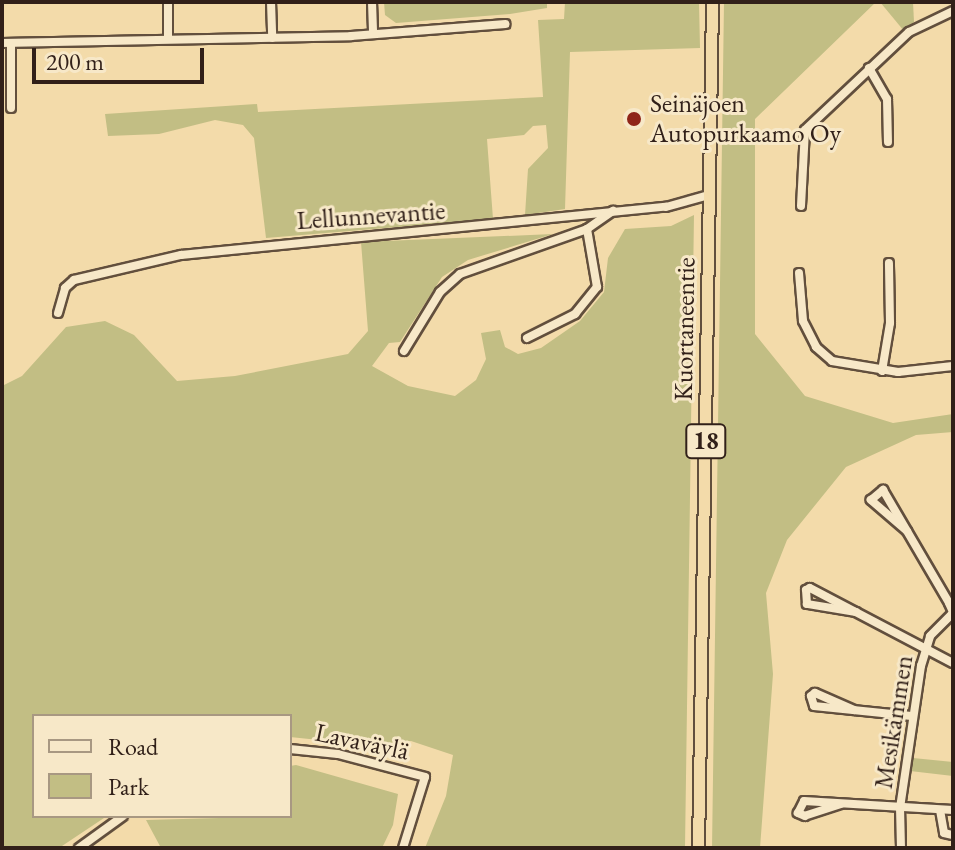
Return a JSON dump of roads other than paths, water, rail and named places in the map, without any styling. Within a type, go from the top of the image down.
[{"type":"highway","name":"Kuortaneentie","points":[[698,848],[712,2]]},
{"type":"street","points":[[168,2],[168,39]]},
{"type":"street","points":[[271,2],[272,38]]},
{"type":"street","points":[[372,2],[373,34]]},
{"type":"street","points":[[801,206],[805,130],[909,32],[953,11]]},
{"type":"street","points":[[11,108],[6,43],[272,38],[506,24]]},
{"type":"street","points":[[869,68],[887,99],[888,142]]},
{"type":"street","name":"Lellunnevantie","points":[[58,313],[65,288],[74,280],[181,255],[666,207],[709,195]]},
{"type":"street","points":[[404,351],[440,292],[460,274],[587,229],[614,210]]},
{"type":"street","points":[[527,338],[575,314],[597,287],[587,229]]},
{"type":"street","points":[[882,371],[890,323],[889,263]]},
{"type":"street","points":[[799,273],[803,321],[816,347],[840,364],[882,371],[953,366]]},
{"type":"street","points":[[907,531],[871,500],[883,490],[907,531],[953,613]]},
{"type":"street","points":[[856,612],[807,604],[806,590],[810,588],[926,648],[953,663]]},
{"type":"street","name":"Mesikämmen","points":[[901,848],[900,808],[911,716],[926,648],[930,636],[953,613]]},
{"type":"street","points":[[854,710],[815,693],[811,696],[814,706],[911,716]]},
{"type":"street","name":"Lavaväylä","points":[[292,749],[338,754],[425,777],[403,848]]},
{"type":"street","points":[[841,804],[953,810]]},
{"type":"street","points":[[940,810],[944,833],[953,835]]},
{"type":"street","points":[[79,848],[120,818]]},
{"type":"place","name":"Seinäjoen Autopurkaamo Oy","points":[[634,119]]}]
